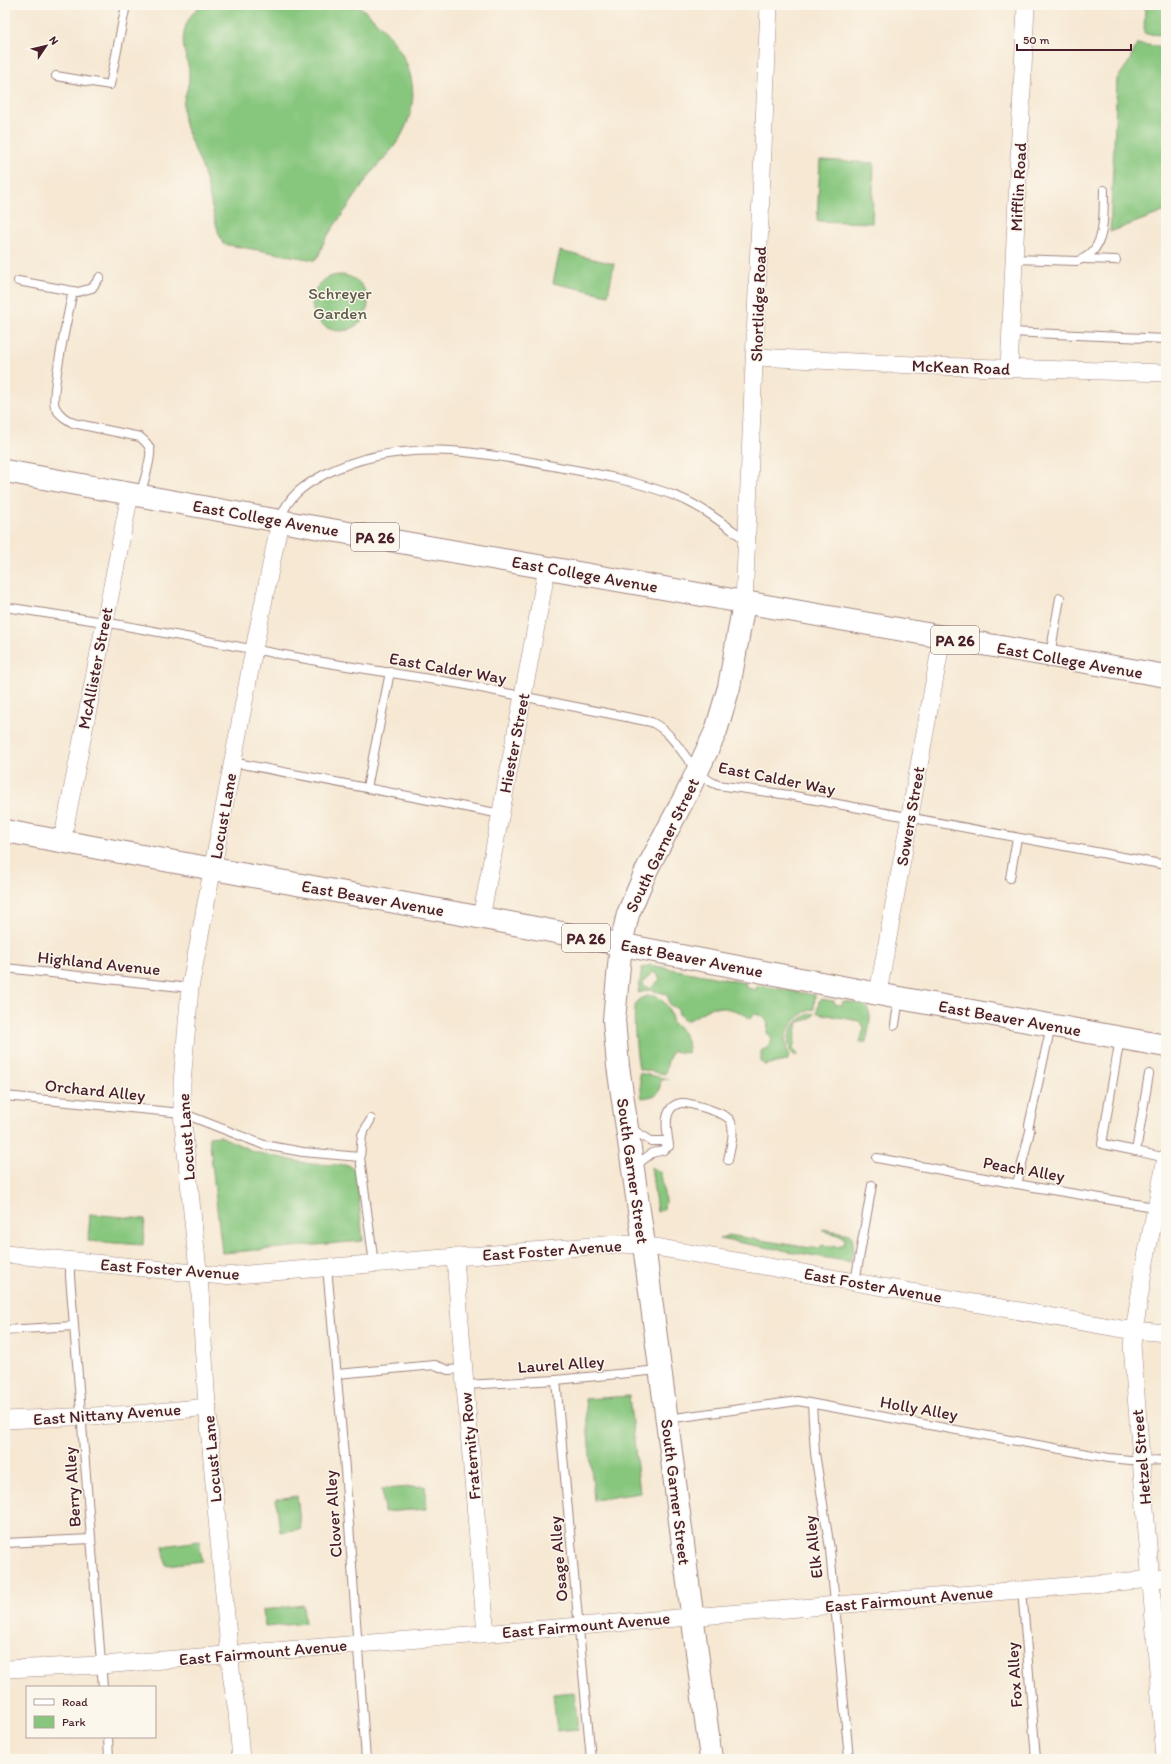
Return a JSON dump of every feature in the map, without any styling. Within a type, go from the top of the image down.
[{"type":"main road","name":"East College Avenue","points":[[5,471],[942,638],[1166,676]]},
{"type":"main road","name":"South Garner Street","points":[[711,1759],[644,1245],[614,1031],[621,944],[628,914],[637,890],[698,771],[720,718],[729,687],[744,603]]},
{"type":"main road","name":"East Beaver Avenue","points":[[5,831],[621,944],[899,998],[1166,1046]]},
{"type":"street","name":"Shortlidge Road","points":[[744,603],[756,357],[769,5]]},
{"type":"street","name":"Mifflin Road","points":[[1009,369],[1026,5]]},
{"type":"street","name":"McKean Road","points":[[756,357],[1009,369],[1166,373]]},
{"type":"street","name":"McAllister Street","points":[[62,842],[104,622],[135,495]]},
{"type":"street","name":"Locust Lane","points":[[241,1759],[208,1407],[199,1273],[182,1113],[182,1083],[190,988],[232,762],[280,521]]},
{"type":"street","name":"Hiester Street","points":[[481,918],[547,568]]},
{"type":"street","name":"Sowers Street","points":[[878,993],[942,638]]},
{"type":"street","name":"Hetzel Street","points":[[1165,1759],[1158,1578],[1141,1461],[1132,1354],[1133,1330],[1161,1208],[1166,1158]]},
{"type":"street","name":"East Foster Avenue","points":[[5,1254],[223,1276],[617,1244],[644,1245],[1133,1330],[1166,1333]]},
{"type":"street","name":"Fraternity Row","points":[[455,1258],[486,1634]]},
{"type":"street","name":"East Nittany Avenue","points":[[5,1420],[81,1417],[208,1407]]},
{"type":"street","name":"East Fairmount Avenue","points":[[5,1669],[102,1665],[1158,1578]]},
{"type":"lane","points":[[56,76],[110,85],[126,5]]},
{"type":"lane","points":[[1085,259],[1096,249],[1099,241],[1104,190]]},
{"type":"lane","points":[[1014,259],[1077,261],[1085,259],[1116,260]]},
{"type":"lane","points":[[18,281],[83,292],[92,288],[100,277]]},
{"type":"lane","points":[[73,291],[56,379],[54,399],[55,407],[66,419],[73,423],[140,437],[147,442],[150,449],[150,456],[135,495]]},
{"type":"lane","points":[[1011,332],[1166,339]]},
{"type":"lane","points":[[280,521],[284,508],[294,495],[315,479],[338,468],[360,459],[410,450],[451,450],[526,460],[646,486],[679,498],[700,508],[747,542]]},
{"type":"lane","points":[[1049,656],[1060,598]]},
{"type":"lane","name":"East Calder Way","points":[[5,607],[104,622],[390,672],[523,696],[651,722],[660,726],[667,732],[685,757],[698,771],[709,781],[718,784],[789,795],[1166,865]]},
{"type":"lane","points":[[367,788],[390,672]]},
{"type":"lane","points":[[232,762],[501,814]]},
{"type":"lane","points":[[1010,878],[1017,838]]},
{"type":"lane","name":"Highland Avenue","points":[[5,968],[190,988]]},
{"type":"lane","points":[[895,1025],[899,998]]},
{"type":"lane","points":[[1017,1184],[1052,1026]]},
{"type":"lane","points":[[1120,1037],[1102,1144],[1166,1158]]},
{"type":"lane","points":[[1136,1151],[1149,1074]]},
{"type":"lane","name":"Orchard Alley","points":[[5,1096],[182,1113],[264,1145],[303,1152],[360,1157]]},
{"type":"lane","points":[[669,1146],[667,1124],[668,1112],[675,1105],[683,1103],[720,1113],[730,1121],[732,1127],[732,1138],[728,1160]]},
{"type":"lane","points":[[371,1119],[362,1135],[360,1157],[374,1264]]},
{"type":"lane","points":[[627,1125],[651,1141],[663,1141],[669,1146]]},
{"type":"lane","points":[[632,1168],[652,1153],[664,1150],[669,1146]]},
{"type":"lane","name":"Peach Alley","points":[[877,1158],[1017,1184],[1161,1208]]},
{"type":"lane","points":[[855,1282],[872,1185]]},
{"type":"lane","name":"Berry Alley","points":[[70,1261],[103,1686]]},
{"type":"lane","name":"Clover Alley","points":[[328,1267],[366,1759]]},
{"type":"lane","points":[[5,1330],[74,1326]]},
{"type":"lane","name":"Laurel Alley","points":[[337,1374],[435,1365],[464,1377],[556,1380],[660,1370]]},
{"type":"lane","name":"Osage Alley","points":[[556,1380],[580,1626],[591,1759]]},
{"type":"lane","name":"Holly Alley","points":[[667,1419],[794,1402],[1109,1458],[1141,1461],[1166,1460]]},
{"type":"lane","name":"Elk Alley","points":[[812,1404],[814,1453],[830,1549],[849,1759]]},
{"type":"lane","points":[[5,1543],[91,1539]]},
{"type":"lane","name":"Fox Alley","points":[[1022,1589],[1036,1759]]},
{"type":"lane","points":[[108,1738],[109,1759]]},
{"type":"green space","points":[[201,5],[358,5],[386,32],[398,47],[406,63],[411,80],[413,98],[409,116],[401,136],[369,176],[330,232],[319,254],[314,260],[223,244],[214,218],[204,173],[186,129],[183,113],[189,79],[189,71],[183,40],[184,33],[191,15]]},
{"type":"green space","points":[[1145,5],[1166,5],[1166,35],[1144,34]]},
{"type":"green space","points":[[1137,44],[1166,47],[1166,211],[1110,232],[1117,79],[1129,62]]},
{"type":"green space","points":[[820,160],[874,163],[872,223],[817,221]]},
{"type":"green space","points":[[560,251],[614,264],[608,295],[553,283]]},
{"type":"green space","name":"Schreyer Garden","points":[[340,275],[351,277],[360,283],[366,292],[368,303],[366,314],[360,323],[351,329],[340,331],[329,329],[320,323],[314,314],[312,303],[314,292],[320,283],[329,277]]},
{"type":"green space","points":[[650,965],[746,983],[745,987],[756,990],[757,985],[815,995],[814,1010],[809,1009],[797,1019],[786,1034],[786,1048],[789,1056],[787,1061],[764,1065],[761,1061],[761,1051],[768,1047],[771,1043],[771,1037],[767,1033],[768,1023],[762,1016],[755,1014],[750,1019],[737,1011],[727,1008],[712,1007],[689,1020],[684,1020],[679,1014],[678,1009],[670,1005],[667,994],[650,990],[638,993],[642,968]],"holes":[[[652,972],[657,974],[660,979],[650,989],[643,985]]]},
{"type":"green space","points":[[648,996],[657,997],[664,1002],[671,1014],[671,1021],[682,1032],[687,1042],[688,1053],[672,1051],[665,1074],[639,1069],[634,1014],[637,1001]]},
{"type":"green space","points":[[821,999],[834,1001],[835,1004],[842,1005],[843,1001],[860,1003],[866,1007],[869,1011],[870,1021],[866,1042],[860,1043],[864,1027],[859,1021],[817,1013],[819,1001]]},
{"type":"green space","points":[[810,1013],[815,1014],[810,1019],[798,1022],[793,1049],[798,1055],[794,1055],[788,1045],[790,1032],[796,1023]]},
{"type":"green space","points":[[639,1073],[669,1079],[660,1080],[660,1089],[657,1094],[642,1098]]},
{"type":"green space","points":[[220,1136],[255,1152],[310,1164],[348,1165],[352,1167],[357,1178],[363,1241],[222,1253],[209,1137]]},
{"type":"green space","points":[[651,1167],[661,1173],[665,1201],[664,1209],[657,1212]]},
{"type":"green space","points":[[90,1214],[145,1219],[143,1245],[88,1241]]},
{"type":"green space","points":[[823,1229],[850,1234],[853,1243],[850,1262],[719,1239],[728,1235],[811,1248],[819,1248],[822,1245],[838,1247],[844,1244],[845,1240],[843,1236],[823,1231]]},
{"type":"green space","points":[[629,1396],[640,1493],[594,1500],[585,1399]]},
{"type":"green space","points":[[425,1486],[427,1509],[384,1512],[382,1489]]},
{"type":"green space","points":[[297,1496],[301,1529],[280,1532],[276,1499]]},
{"type":"green space","points":[[199,1541],[202,1561],[166,1565],[163,1546]]},
{"type":"green space","points":[[303,1605],[305,1623],[265,1627],[263,1610]]},
{"type":"green space","points":[[574,1692],[578,1729],[557,1731],[553,1694]]}]
